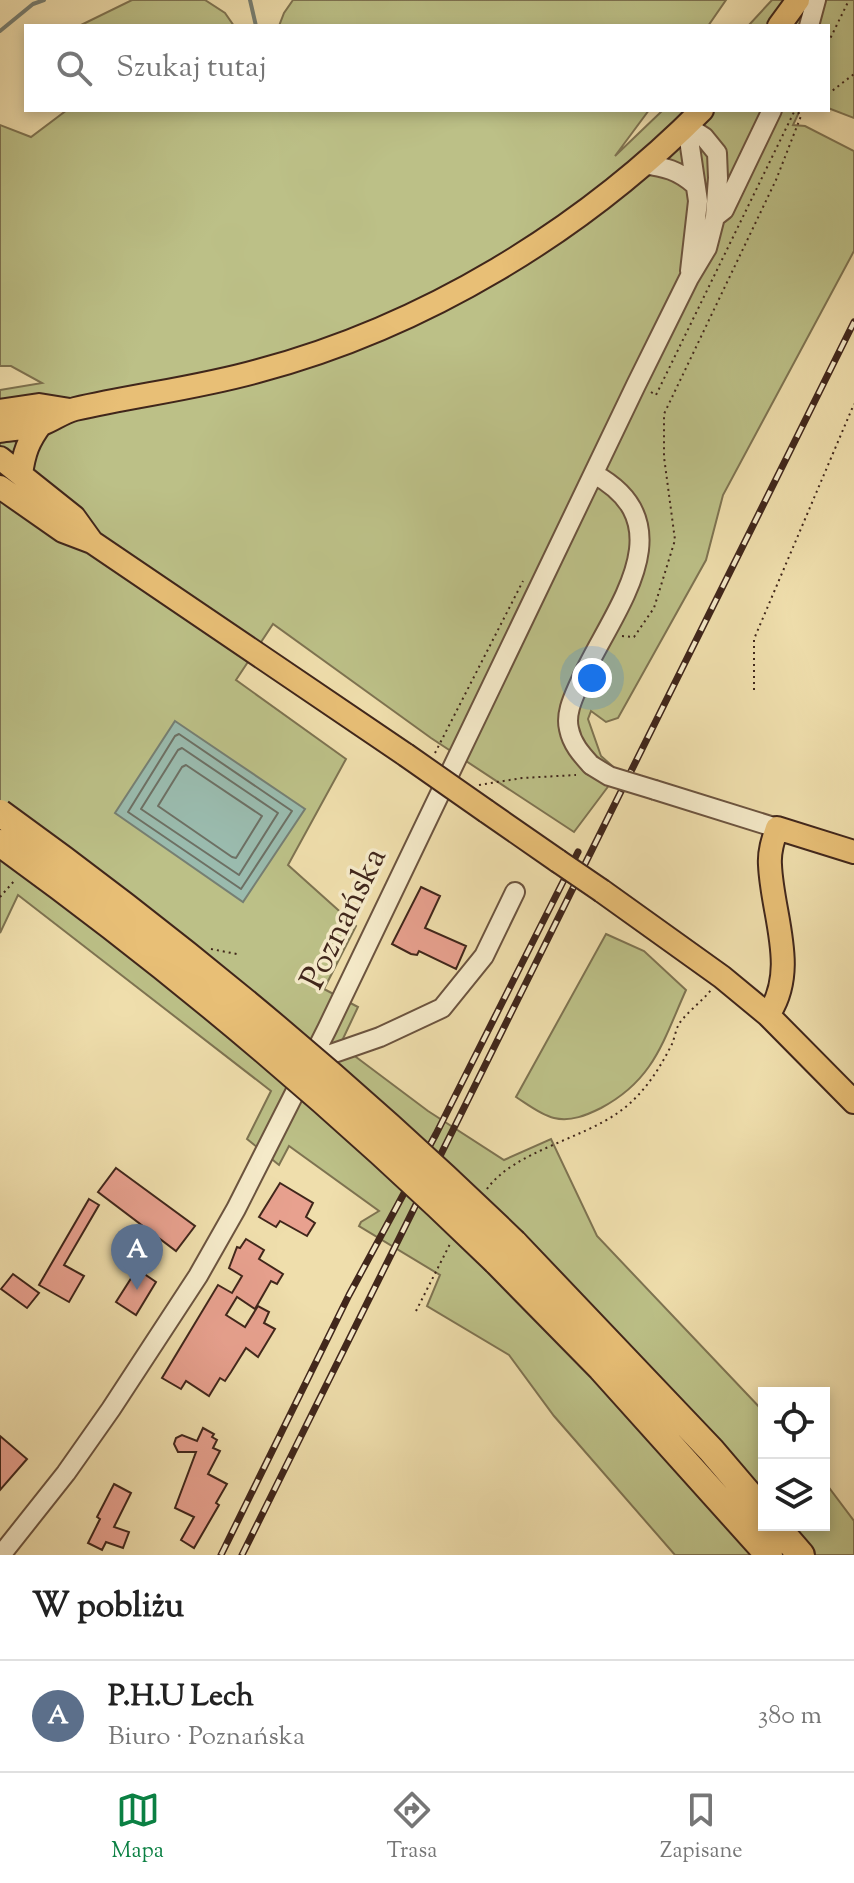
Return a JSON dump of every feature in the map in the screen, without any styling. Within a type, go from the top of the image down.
[{"type":"highway","points":[[0,813],[91,878],[222,980],[344,1085],[505,1252],[711,1450],[758,1505]]},
{"type":"highway","points":[[0,843],[76,897],[206,999],[505,1252],[601,1368],[769,1555]]},
{"type":"highway","points":[[780,1531],[801,1555]]},
{"type":"main road","points":[[780,24],[798,0]]},
{"type":"main road","points":[[0,431],[41,424],[70,410],[189,389],[261,371],[381,327],[513,260],[589,208],[694,118]]},
{"type":"main road","points":[[0,411],[39,405],[70,410]]},
{"type":"main road","points":[[21,474],[25,450],[41,424]]},
{"type":"main road","points":[[0,458],[74,517],[92,542]]},
{"type":"main road","points":[[0,487],[63,531],[92,542],[406,755],[722,977],[768,1015],[854,1102]]},
{"type":"main road","points":[[768,1015],[777,1002],[783,980],[782,949],[770,862],[777,828],[854,852]]},
{"type":"street","points":[[810,24],[816,0]]},
{"type":"street","name":"Poznańska","points":[[715,217],[724,210],[771,112]]},
{"type":"street","name":"Poznańska","points":[[1,1555],[66,1473],[198,1276],[236,1209],[311,1061],[689,278],[707,248],[715,217],[717,153],[694,118]]},
{"type":"street","name":"Poznańska","points":[[689,278],[698,212],[694,118]]},
{"type":"street","points":[[643,164],[668,167],[682,173],[695,185]]},
{"type":"street","points":[[594,474],[619,492],[633,511],[642,536],[636,571],[570,706],[568,727],[575,746],[591,765],[609,776],[777,828]]},
{"type":"street","points":[[311,1061],[380,1037],[442,1008],[484,956],[515,892]]},
{"type":"path","points":[[830,39],[849,0]]},
{"type":"path","points":[[830,92],[854,74]]},
{"type":"path","points":[[798,112],[801,116]]},
{"type":"path","points":[[605,634],[634,637],[654,608],[675,540],[664,457],[664,414],[776,180],[801,116],[806,112]]},
{"type":"path","points":[[754,690],[754,639],[854,404]]},
{"type":"path","points":[[569,1140],[619,1112],[641,1093],[673,1042],[679,1022],[722,977]]},
{"type":"green space","points":[[132,0],[205,0],[225,13],[233,24],[83,24]]},
{"type":"green space","points":[[293,0],[726,0],[709,24],[280,24]]},
{"type":"green space","points":[[772,0],[854,0],[854,118],[830,109],[830,24],[750,24]]},
{"type":"green space","points":[[64,112],[648,112],[615,156],[661,112],[799,112],[793,125],[805,126],[854,151],[854,251],[723,495],[706,560],[618,718],[606,722],[591,711],[588,719],[601,756],[619,772],[574,832],[431,738],[273,624],[236,680],[346,759],[288,865],[356,926],[324,989],[358,1007],[340,1045],[428,1111],[504,1160],[551,1139],[597,1236],[758,1406],[758,1531],[830,1531],[830,1489],[854,1521],[854,1555],[675,1555],[554,1416],[509,1355],[427,1306],[440,1275],[359,1226],[379,1211],[289,1146],[279,1165],[247,1139],[271,1091],[18,895],[0,933],[0,390],[42,383],[11,366],[0,366],[0,125],[31,137]]},
{"type":"green space","points":[[606,934],[644,951],[686,990],[655,1058],[633,1085],[619,1097],[590,1113],[573,1118],[554,1118],[516,1097]]},
{"type":"water","points":[[175,721],[305,809],[243,902],[115,813]]},
{"type":"building","points":[[421,887],[440,896],[425,928],[466,946],[456,969],[419,951],[417,955],[411,954],[392,944]]},
{"type":"building","points":[[116,1168],[195,1226],[176,1251],[98,1192]]},
{"type":"building","points":[[280,1183],[313,1203],[306,1217],[315,1223],[307,1236],[280,1221],[276,1227],[259,1217]]},
{"type":"building","points":[[89,1199],[99,1205],[64,1265],[84,1276],[69,1302],[39,1285]]},
{"type":"building","points":[[246,1239],[264,1250],[259,1259],[283,1274],[277,1284],[271,1281],[255,1309],[237,1297],[226,1315],[245,1327],[258,1306],[269,1312],[264,1323],[275,1329],[258,1357],[246,1348],[225,1381],[220,1378],[209,1396],[186,1381],[181,1389],[162,1378],[218,1285],[232,1293],[242,1276],[229,1268],[237,1247],[240,1248]]},
{"type":"building","points":[[137,1269],[156,1282],[136,1315],[116,1302]]},
{"type":"building","points":[[13,1274],[39,1293],[27,1308],[1,1289]]},
{"type":"building","points":[[203,1428],[214,1434],[212,1437],[217,1440],[213,1448],[220,1451],[208,1474],[227,1484],[216,1503],[219,1505],[194,1548],[181,1540],[194,1517],[175,1508],[196,1452],[178,1452],[174,1444],[176,1438],[182,1435],[197,1441]]},
{"type":"building","points":[[0,1436],[27,1459],[0,1490]]},
{"type":"building","points":[[114,1484],[131,1493],[114,1527],[129,1532],[123,1548],[106,1542],[102,1550],[88,1543]]},
{"type":"waterway","points":[[0,31],[33,4],[44,0]]},
{"type":"waterway","points":[[250,0],[256,24]]},
{"type":"railway","points":[[242,1555],[854,322]]},
{"type":"railway","points":[[221,1555],[349,1295],[436,1134],[578,852]]},
{"type":"place","name":"P.H.U Lech","points":[[137,1290]]}]
